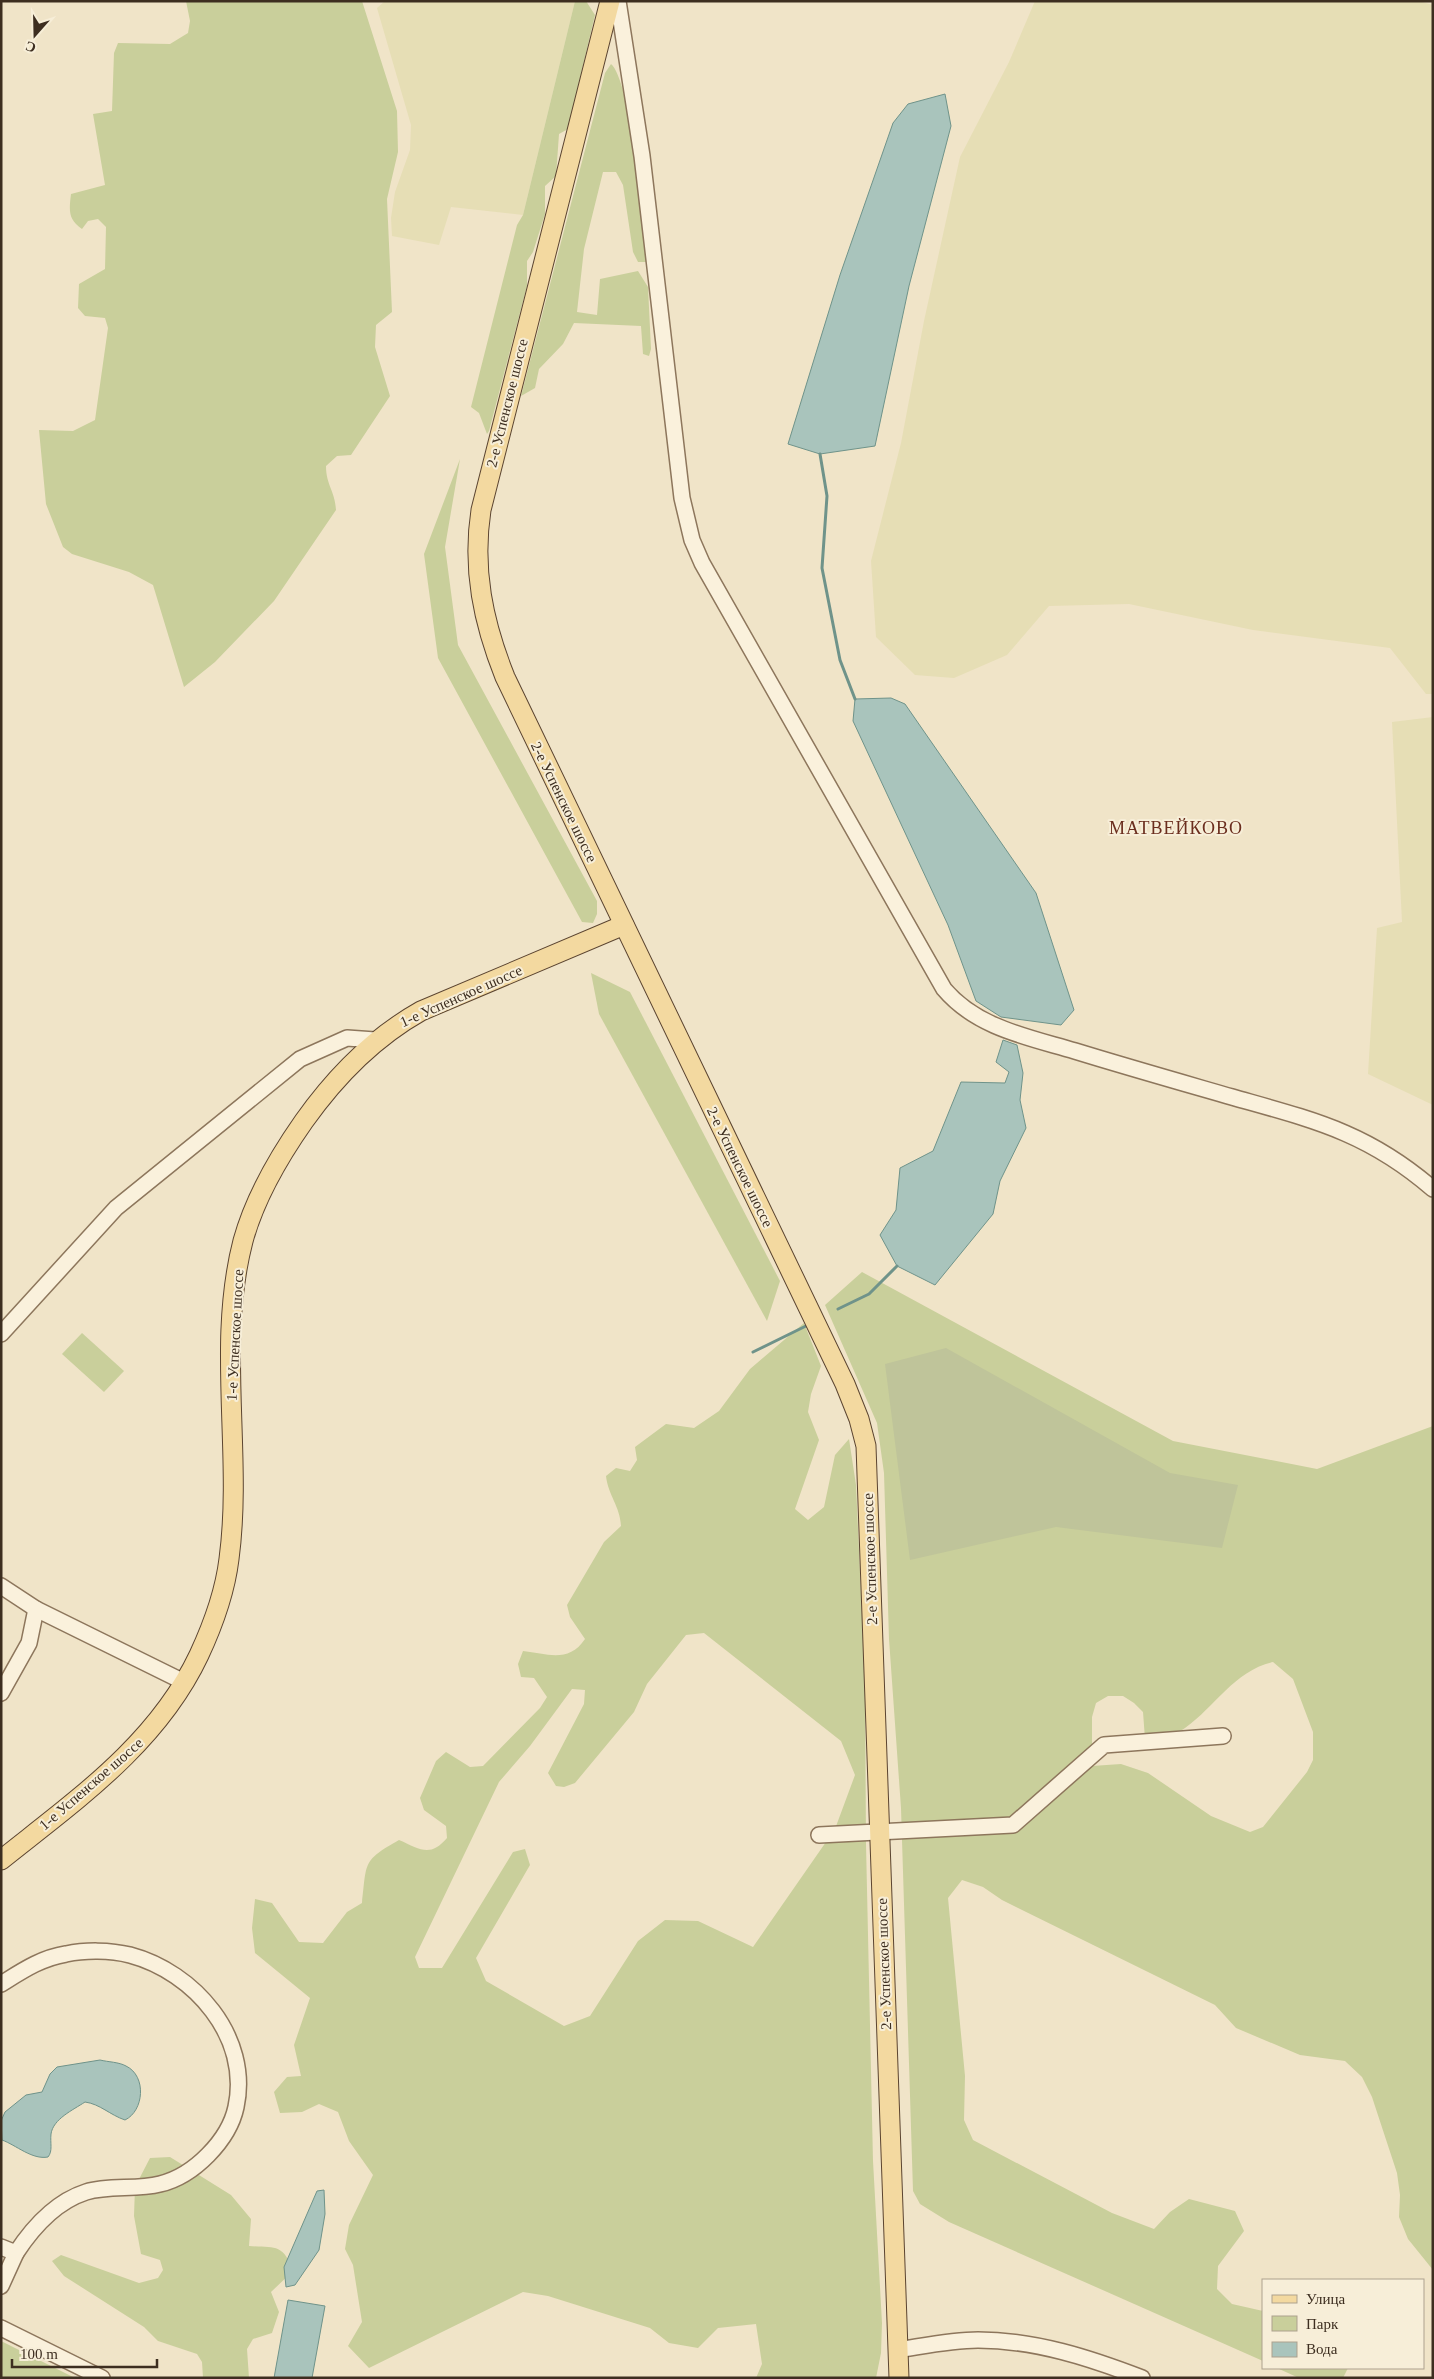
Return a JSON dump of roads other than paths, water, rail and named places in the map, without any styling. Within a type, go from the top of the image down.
[{"type":"main road","name":"2-е Успенское шоссе","points":[[610,1],[494,454],[479,522],[477,562],[482,607],[500,664],[845,1384],[860,1419],[866,1446],[899,2378]]},
{"type":"main road","name":"1-е Успенское шоссе","points":[[1,1860],[130,1753],[166,1710],[199,1655],[221,1600],[229,1558],[232,1506],[232,1346],[234,1303],[239,1262],[254,1206],[270,1174],[298,1129],[320,1098],[375,1040],[395,1025],[421,1011],[624,925]]},
{"type":"street","points":[[618,1],[626,41],[654,256],[672,428],[682,498],[692,540],[702,563],[939,980],[959,1005],[986,1023],[1326,1124],[1387,1154],[1433,1189]]},
{"type":"street","points":[[598,49],[601,43],[609,37],[616,37],[626,41]]},
{"type":"street","points":[[1,1334],[116,1208],[300,1059],[347,1038],[375,1040]]},
{"type":"street","points":[[1,1586],[36,1609],[184,1682]]},
{"type":"street","points":[[1,1694],[28,1643],[36,1609]]},
{"type":"street","points":[[820,1835],[1013,1825],[1104,1745],[1223,1736]]},
{"type":"street","points":[[1,1984],[34,1963],[66,1954],[98,1951],[129,1954],[155,1964],[178,1977],[196,1992],[219,2019],[231,2042],[238,2083],[236,2107],[228,2129],[218,2146],[207,2156],[176,2179],[159,2184],[85,2192],[59,2206],[42,2219],[28,2235],[16,2254],[1,2286]]},
{"type":"street","points":[[1,2247],[16,2254]]},
{"type":"street","points":[[1,2328],[102,2378]]},
{"type":"street","points":[[898,2350],[945,2342],[979,2340],[1009,2343],[1084,2356],[1142,2378]]},
{"type":"water","points":[[945,94],[951,126],[909,286],[875,446],[820,454],[788,444],[840,275],[893,123],[908,104]]},
{"type":"water","points":[[891,698],[905,704],[1036,893],[1074,1010],[1061,1025],[1001,1017],[976,1001],[948,925],[853,721],[855,699]]},
{"type":"water","points":[[1003,1040],[1017,1045],[1023,1073],[1020,1100],[1026,1128],[1000,1181],[993,1214],[935,1285],[897,1266],[880,1235],[896,1210],[900,1168],[933,1151],[961,1082],[1005,1083],[1009,1072],[996,1062]]},
{"type":"water","points":[[100,2060],[126,2066],[137,2077],[140,2085],[139,2102],[131,2116],[125,2120],[85,2102],[64,2115],[55,2124],[51,2134],[51,2149],[48,2157],[30,2154],[2,2140],[1,2121],[5,2112],[26,2095],[42,2092],[50,2074],[57,2067]]},
{"type":"water","points":[[324,2190],[325,2214],[319,2250],[295,2285],[286,2287],[284,2267],[317,2191]]},
{"type":"water","points":[[288,2300],[325,2306],[312,2378],[274,2378]]},
{"type":"waterway","points":[[820,454],[827,496],[822,568],[840,660],[855,699]]},
{"type":"waterway","points":[[838,1309],[869,1294],[897,1266]]},
{"type":"waterway","points":[[753,1352],[808,1325]]},
{"type":"district","name":"МАТВЕЙКОВО","points":[[1176,828]]}]
